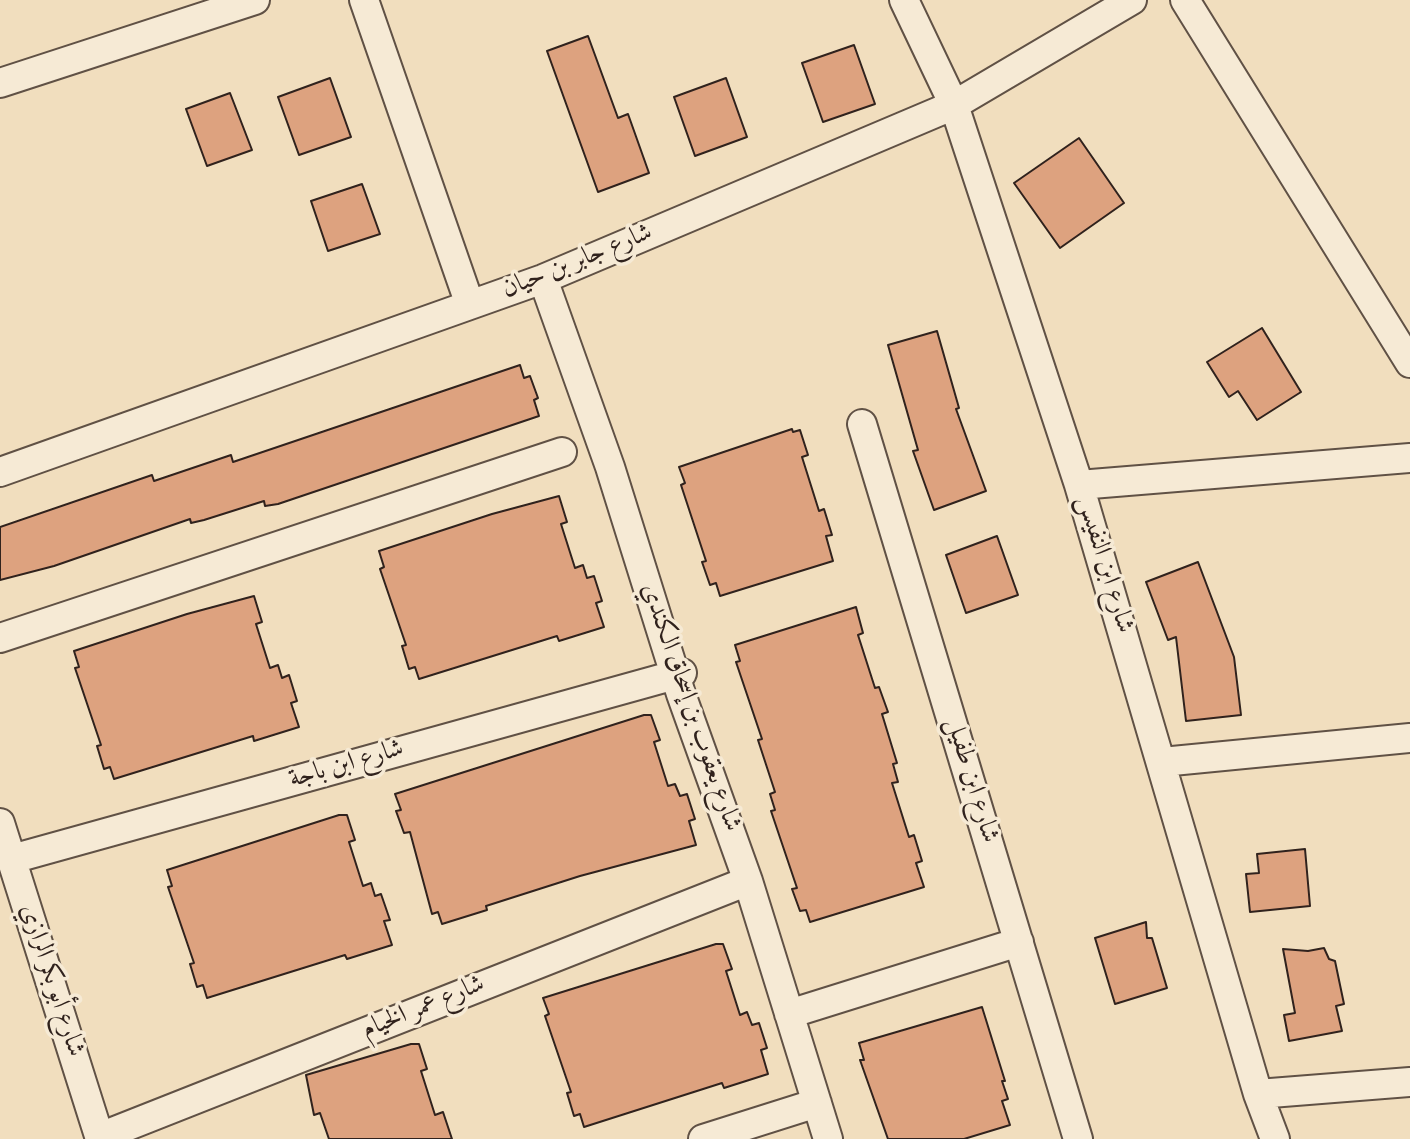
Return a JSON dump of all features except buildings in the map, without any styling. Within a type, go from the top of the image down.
[{"type":"street","points":[[0,83],[255,0]]},
{"type":"street","points":[[364,0],[470,305]]},
{"type":"street","name":"شارع ابن النفيس","points":[[904,0],[954,105],[1079,485],[1258,1094],[1275,1139]]},
{"type":"street","name":"شارع جابر بن حيان","points":[[0,472],[544,279],[954,105],[1132,0]]},
{"type":"street","points":[[1185,0],[1410,363]]},
{"type":"street","name":"شارع يعقوب بن إسحاق الكندي","points":[[544,279],[610,467],[748,881],[828,1139]]},
{"type":"street","name":"شارع ابن طفيل","points":[[862,424],[1078,1139]]},
{"type":"street","points":[[0,638],[562,452]]},
{"type":"street","points":[[1079,485],[1410,458]]},
{"type":"street","name":"شارع ابن باجة","points":[[12,859],[679,674]]},
{"type":"street","points":[[1162,762],[1410,738]]},
{"type":"street","name":"شارع أبو بكر الرازي","points":[[0,823],[100,1138]]},
{"type":"street","name":"شارع عمر الخيام","points":[[100,1138],[748,881]]},
{"type":"street","points":[[789,1014],[1019,942]]},
{"type":"street","points":[[1258,1094],[1410,1082]]},
{"type":"street","points":[[703,1139],[817,1103]]}]
